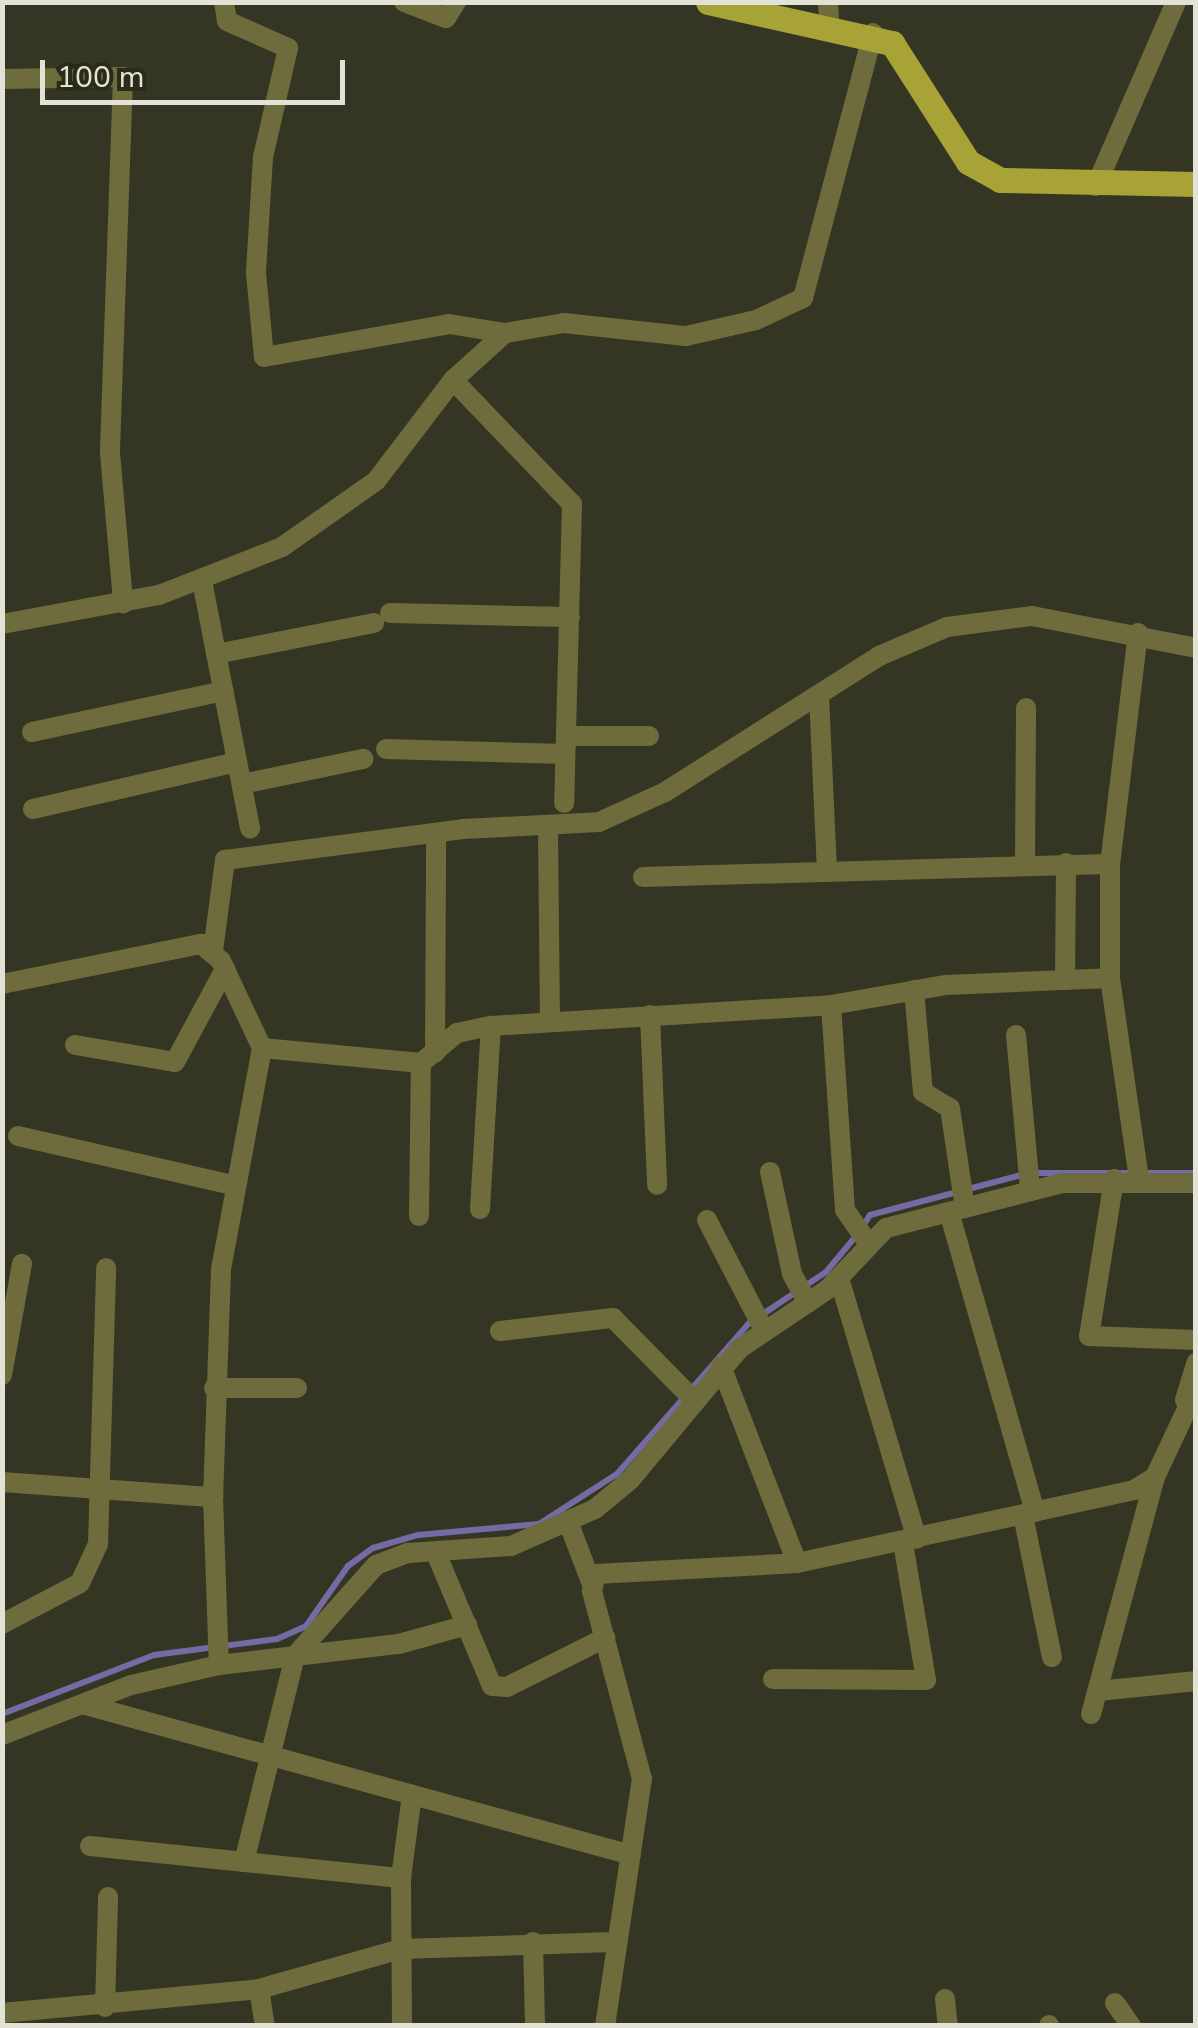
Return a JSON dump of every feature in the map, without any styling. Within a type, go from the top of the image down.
[{"type":"main road","points":[[708,2],[829,13],[873,33],[906,54],[953,141],[981,172],[1024,186],[1196,184]]},
{"type":"street","points":[[224,2],[227,21],[288,48],[262,157],[256,273],[264,357],[449,324],[505,332],[564,323],[686,336],[756,320],[803,298],[873,33]]},
{"type":"street","points":[[404,2],[446,18],[456,2]]},
{"type":"street","points":[[1096,186],[1176,2]]},
{"type":"street","points":[[2,79],[123,77],[110,453],[123,604]]},
{"type":"street","points":[[7,627],[123,604],[202,581],[282,547],[343,507],[397,458],[453,380],[505,332]]},
{"type":"street","points":[[453,380],[572,504],[564,803]]},
{"type":"street","points":[[202,581],[250,828]]},
{"type":"street","points":[[75,1045],[175,1062],[219,960],[225,860],[599,822],[648,800],[914,639],[972,621],[1032,616],[1138,633],[1196,648]]},
{"type":"street","points":[[216,654],[382,618],[570,617]]},
{"type":"street","points":[[1138,633],[1110,864],[1110,978],[1138,1171]]},
{"type":"street","points":[[32,732],[224,691]]},
{"type":"street","points":[[819,694],[828,870]]},
{"type":"street","points":[[1024,860],[1026,708]]},
{"type":"street","points":[[386,748],[566,745],[649,736]]},
{"type":"street","points":[[242,784],[363,759]]},
{"type":"street","points":[[33,809],[238,762]]},
{"type":"street","points":[[548,830],[550,1020]]},
{"type":"street","points":[[419,1216],[436,836]]},
{"type":"street","points":[[643,877],[1024,860],[1110,864]]},
{"type":"street","points":[[1065,980],[1066,862]]},
{"type":"street","points":[[2,984],[181,944],[219,960],[262,1048],[232,1185],[214,1388],[218,1662]]},
{"type":"street","points":[[262,1048],[428,1058],[456,1033],[491,1026],[831,1006],[914,990],[1110,978]]},
{"type":"street","points":[[914,990],[923,1092],[950,1108],[960,1202],[1029,1513],[1052,1657]]},
{"type":"street","points":[[831,1006],[845,1210],[860,1235]]},
{"type":"street","points":[[650,1015],[657,1185]]},
{"type":"street","points":[[480,1209],[491,1026]]},
{"type":"street","points":[[1016,1035],[1029,1179]]},
{"type":"street","points":[[18,1136],[232,1185]]},
{"type":"street","points":[[244,1862],[295,1656],[376,1565],[436,1553],[511,1546],[569,1524],[630,1480],[686,1393],[721,1366],[760,1320],[802,1294],[839,1278],[860,1235],[1029,1179],[1114,1179],[1138,1171],[1196,1183]]},
{"type":"street","points":[[770,1172],[802,1294]]},
{"type":"street","points":[[1114,1179],[1089,1336],[1196,1340]]},
{"type":"street","points":[[707,1220],[760,1320]]},
{"type":"street","points":[[2,1375],[22,1264]]},
{"type":"street","points":[[2,1624],[80,1583],[98,1544],[103,1494],[106,1268]]},
{"type":"street","points":[[773,1679],[926,1680],[910,1540],[839,1278]]},
{"type":"street","points":[[500,1331],[613,1318],[686,1393]]},
{"type":"street","points":[[1091,1714],[1155,1478],[1190,1396],[1196,1363]]},
{"type":"street","points":[[721,1366],[797,1563]]},
{"type":"street","points":[[214,1388],[297,1388]]},
{"type":"street","points":[[591,1582],[606,1571],[797,1563],[1029,1513],[1155,1478]]},
{"type":"street","points":[[2,1482],[103,1494],[213,1496]]},
{"type":"street","points":[[569,1524],[591,1582],[642,1779],[613,1942],[605,2026]]},
{"type":"street","points":[[436,1553],[467,1624],[482,1674],[499,1688],[605,1638]]},
{"type":"street","points":[[2,1734],[158,1676],[218,1662],[411,1642],[467,1624]]},
{"type":"street","points":[[1098,1690],[1196,1682]]},
{"type":"street","points":[[86,1704],[270,1760],[631,1855]]},
{"type":"street","points":[[402,2026],[400,1878],[412,1795]]},
{"type":"street","points":[[90,1846],[400,1878]]},
{"type":"street","points":[[105,2007],[108,1896]]},
{"type":"street","points":[[534,1942],[536,2026]]},
{"type":"street","points":[[2,2012],[47,2020],[105,2007],[259,1989],[401,1948],[613,1942]]},
{"type":"street","points":[[259,1989],[265,2026]]},
{"type":"street","points":[[945,1999],[948,2026]]},
{"type":"street","points":[[1115,2003],[1130,2026]]},
{"type":"waterway","points":[[863,1226],[870,1215],[1029,1173],[1196,1173]]},
{"type":"waterway","points":[[763,1314],[826,1272],[856,1236]]},
{"type":"waterway","points":[[2,1714],[154,1655],[277,1639],[306,1626],[348,1566],[373,1548],[418,1535],[539,1524],[617,1474],[752,1320]]}]
